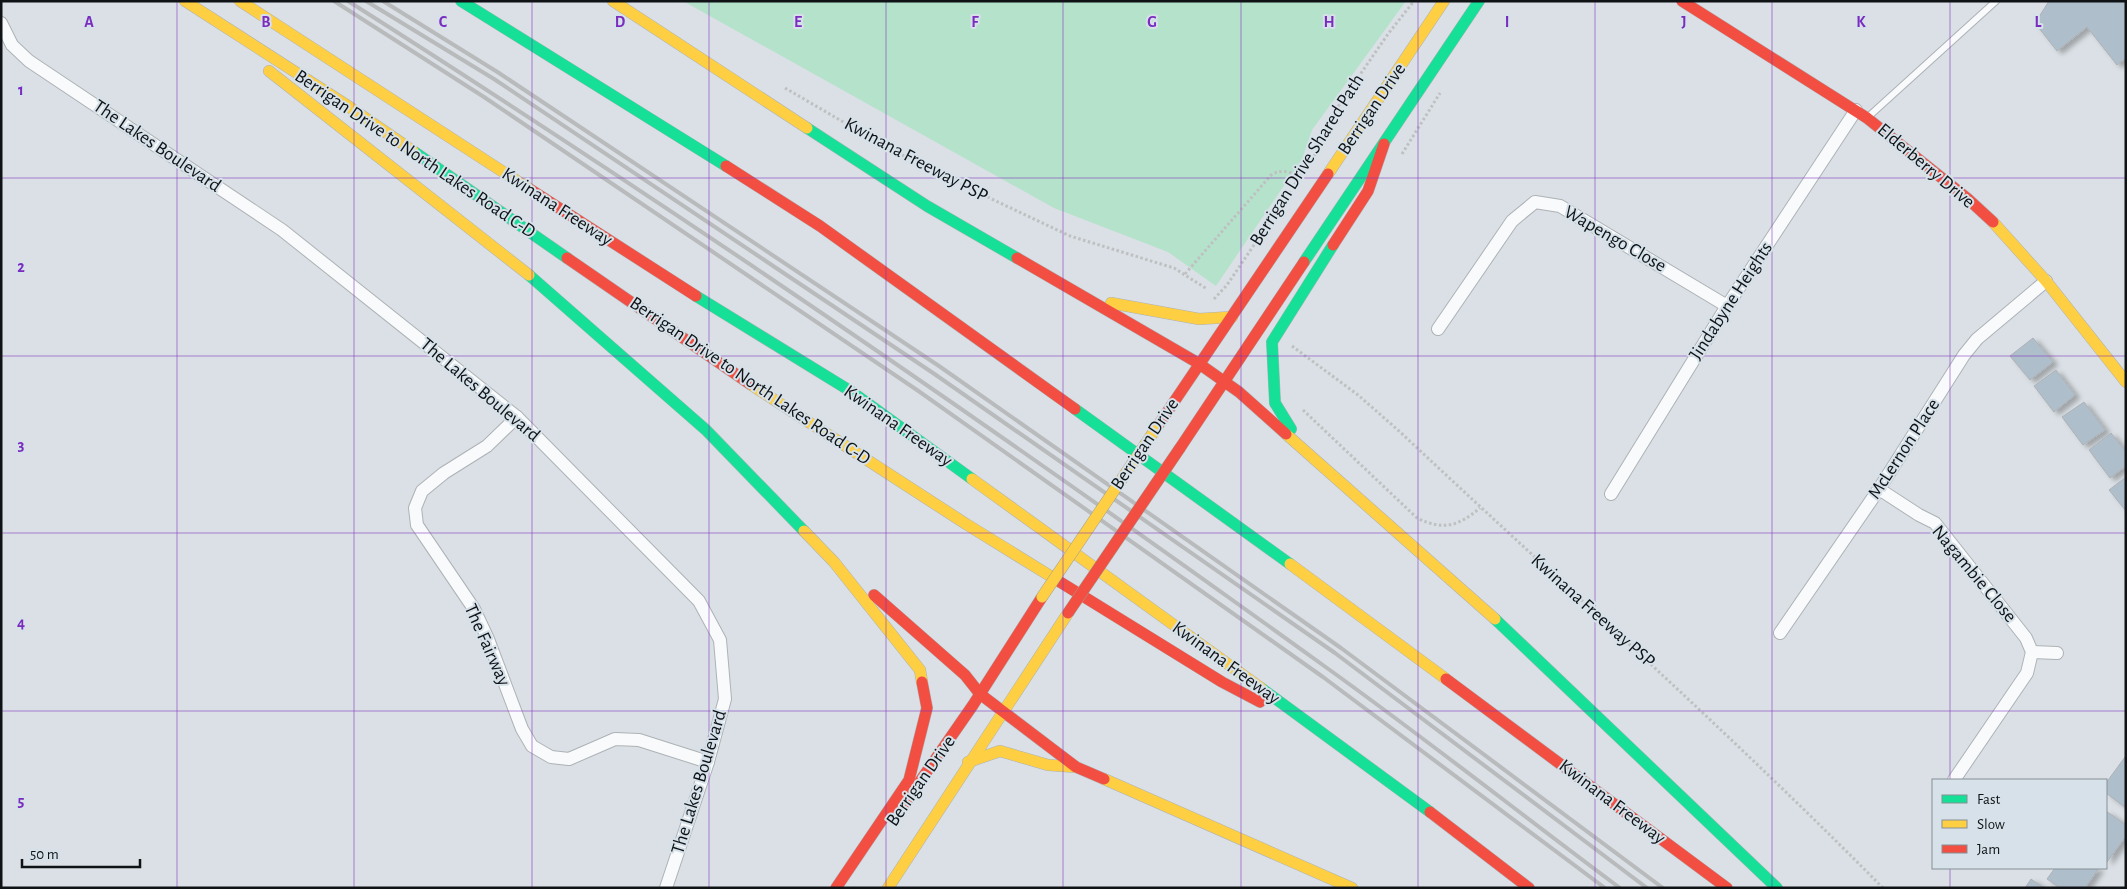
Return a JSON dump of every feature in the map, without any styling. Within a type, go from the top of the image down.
[{"type":"main road","name":"Berrigan Drive to North Lakes Road C-D","points":[[185,1],[345,104],[729,370],[966,524],[1222,682],[1330,738]]},
{"type":"main road","name":"Kwinana Freeway","points":[[240,1],[644,264],[852,392],[1330,738],[1529,888]]},
{"type":"main road","name":"Kwinana Freeway","points":[[460,1],[686,140],[820,226],[1341,601],[1728,888]]},
{"type":"main road","points":[[613,1],[862,166],[927,206],[1198,362],[1239,392],[1506,629],[1777,888]]},
{"type":"main road","name":"Berrigan Drive","points":[[847,888],[980,694],[1042,596],[1155,430],[1198,362],[1232,317],[1444,1]]},
{"type":"main road","name":"Berrigan Drive","points":[[888,888],[968,762],[1003,713],[1068,613],[1479,1]]},
{"type":"main road","name":"Elderberry Drive","points":[[1682,1],[1856,110],[1968,199],[2004,234],[2046,280],[2126,382]]},
{"type":"main road","points":[[173,6],[240,50]]},
{"type":"main road","points":[[256,61],[539,283],[706,430],[834,562],[958,669],[980,694],[1003,713],[1076,767],[1352,888]]},
{"type":"main road","points":[[637,96],[661,112],[686,140]]},
{"type":"main road","points":[[1302,448],[1275,403],[1272,342],[1368,191],[1384,144]]},
{"type":"main road","points":[[1087,298],[1134,309],[1199,319],[1232,317]]},
{"type":"main road","points":[[834,562],[920,670],[927,708],[909,780],[836,888]]},
{"type":"main road","points":[[968,762],[1000,751],[1048,766],[1076,767]]},
{"type":"street","name":"The Lakes Boulevard","points":[[1,24],[12,45],[30,62],[282,230],[517,417],[699,601],[720,640],[725,699],[708,762],[666,888]]},
{"type":"street","name":"Jindabyne Heights","points":[[1611,494],[1727,306],[1856,110]]},
{"type":"street","name":"Wapengo Close","points":[[1438,329],[1512,221],[1535,202],[1560,206],[1727,306]]},
{"type":"street","name":"McLernon Place","points":[[1780,633],[1879,489],[1973,344],[2046,280]]},
{"type":"street","name":"The Fairway","points":[[517,417],[487,446],[444,473],[422,491],[415,508],[417,526],[474,609],[522,729],[532,746],[551,757],[569,759],[615,739],[639,740],[708,762]]},
{"type":"street","name":"Nagambie Close","points":[[1879,489],[1935,523],[2026,638],[2032,652]]},
{"type":"street","points":[[1955,779],[2027,673],[2032,652],[2057,653]]},
{"type":"lane","points":[[1867,118],[1996,1]]},
{"type":"path","name":"Berrigan Drive Shared Path","points":[[1199,319],[1203,306],[1212,301],[1227,286],[1318,150],[1335,111],[1388,34],[1414,1]]},
{"type":"path","name":"Kwinana Freeway PSP","points":[[780,85],[888,148],[998,202],[1070,236],[1174,268],[1207,289]]},
{"type":"path","points":[[1185,274],[1262,182],[1280,170],[1300,176]]},
{"type":"path","name":"Kwinana Freeway PSP","points":[[1292,346],[1358,395],[1399,431],[1480,508],[1712,720],[1794,798],[1883,888]]},
{"type":"path","points":[[1298,404],[1417,518],[1438,526],[1452,525],[1466,519],[1480,508]]},
{"type":"green space","points":[[683,1],[1406,1],[1312,130],[1302,159],[1216,286],[1168,252],[1054,208]]},
{"type":"building","points":[[2049,1],[2126,1],[2126,58],[2117,65],[2087,27],[2057,51],[2035,23]]},
{"type":"building","points":[[2033,338],[2053,362],[2030,380],[2010,356]]},
{"type":"building","points":[[2056,370],[2075,395],[2054,412],[2034,386]]},
{"type":"building","points":[[2084,402],[2105,430],[2083,445],[2062,417]]},
{"type":"building","points":[[2111,433],[2126,452],[2126,466],[2110,478],[2089,450]]},
{"type":"building","points":[[2126,477],[2126,511],[2109,490]]},
{"type":"building","points":[[2126,757],[2126,808],[2107,794],[2107,782]]},
{"type":"building","points":[[2107,812],[2126,825],[2126,836],[2107,862]]},
{"type":"building","points":[[2054,869],[2098,869],[2085,888],[2060,888],[2047,879]]},
{"type":"building","points":[[2031,879],[2044,888],[2025,888]]},
{"type":"railway","points":[[334,1],[484,97],[917,390],[1323,677],[1605,888]]},
{"type":"railway","points":[[348,1],[720,244],[1086,496],[1364,695],[1620,888]]},
{"type":"railway","points":[[366,1],[494,79],[933,373],[1335,653],[1647,888]]},
{"type":"railway","points":[[383,1],[499,73],[939,366],[1341,648],[1663,888]]},
{"type":"traffic: fast","points":[[461,1],[726,166]]},
{"type":"traffic: fast","points":[[1304,262],[1479,1]]},
{"type":"traffic: fast","points":[[807,128],[927,206],[1017,258]]},
{"type":"traffic: fast","points":[[413,151],[567,258]]},
{"type":"traffic: fast","points":[[1291,429],[1275,403],[1272,342],[1333,245]]},
{"type":"traffic: fast","points":[[529,275],[706,430],[804,531]]},
{"type":"traffic: fast","points":[[696,296],[852,392],[972,479]]},
{"type":"traffic: fast","points":[[1075,409],[1290,564]]},
{"type":"traffic: fast","points":[[1495,619],[1777,888]]},
{"type":"traffic: fast","points":[[1261,688],[1430,812]]},
{"type":"traffic: slow","points":[[185,1],[345,104],[413,151]]},
{"type":"traffic: slow","points":[[240,1],[531,190]]},
{"type":"traffic: slow","points":[[613,1],[807,128]]},
{"type":"traffic: slow","points":[[1328,174],[1444,1]]},
{"type":"traffic: slow","points":[[269,71],[529,275]]},
{"type":"traffic: slow","points":[[1993,222],[2046,281],[2126,382]]},
{"type":"traffic: slow","points":[[1111,303],[1199,319],[1232,317]]},
{"type":"traffic: slow","points":[[750,384],[966,524],[1060,582]]},
{"type":"traffic: slow","points":[[1042,597],[1155,430]]},
{"type":"traffic: slow","points":[[1286,434],[1495,619]]},
{"type":"traffic: slow","points":[[972,479],[1261,688]]},
{"type":"traffic: slow","points":[[804,531],[834,562],[920,670],[922,682]]},
{"type":"traffic: slow","points":[[1290,564],[1446,679]]},
{"type":"traffic: slow","points":[[888,888],[1068,613]]},
{"type":"traffic: slow","points":[[968,762],[1000,751],[1048,765],[1076,767]]},
{"type":"traffic: slow","points":[[1104,779],[1352,888]]},
{"type":"traffic: jam","points":[[1682,1],[1867,118],[1968,199],[1993,222]]},
{"type":"traffic: jam","points":[[1333,245],[1368,191],[1384,144]]},
{"type":"traffic: jam","points":[[726,166],[820,226],[1075,409]]},
{"type":"traffic: jam","points":[[1155,430],[1328,174]]},
{"type":"traffic: jam","points":[[531,190],[696,296]]},
{"type":"traffic: jam","points":[[567,258],[750,384]]},
{"type":"traffic: jam","points":[[1017,258],[1198,363],[1239,392],[1286,434]]},
{"type":"traffic: jam","points":[[1180,448],[1304,262]]},
{"type":"traffic: jam","points":[[1068,613],[1180,448]]},
{"type":"traffic: jam","points":[[1060,582],[1222,682],[1260,702]]},
{"type":"traffic: jam","points":[[874,595],[965,675],[980,694],[1076,767],[1104,779]]},
{"type":"traffic: jam","points":[[905,803],[973,705],[1042,597]]},
{"type":"traffic: jam","points":[[1446,679],[1727,888]]},
{"type":"traffic: jam","points":[[836,888],[909,780],[927,708],[922,682]]},
{"type":"traffic: jam","points":[[1430,812],[1529,888]]}]
